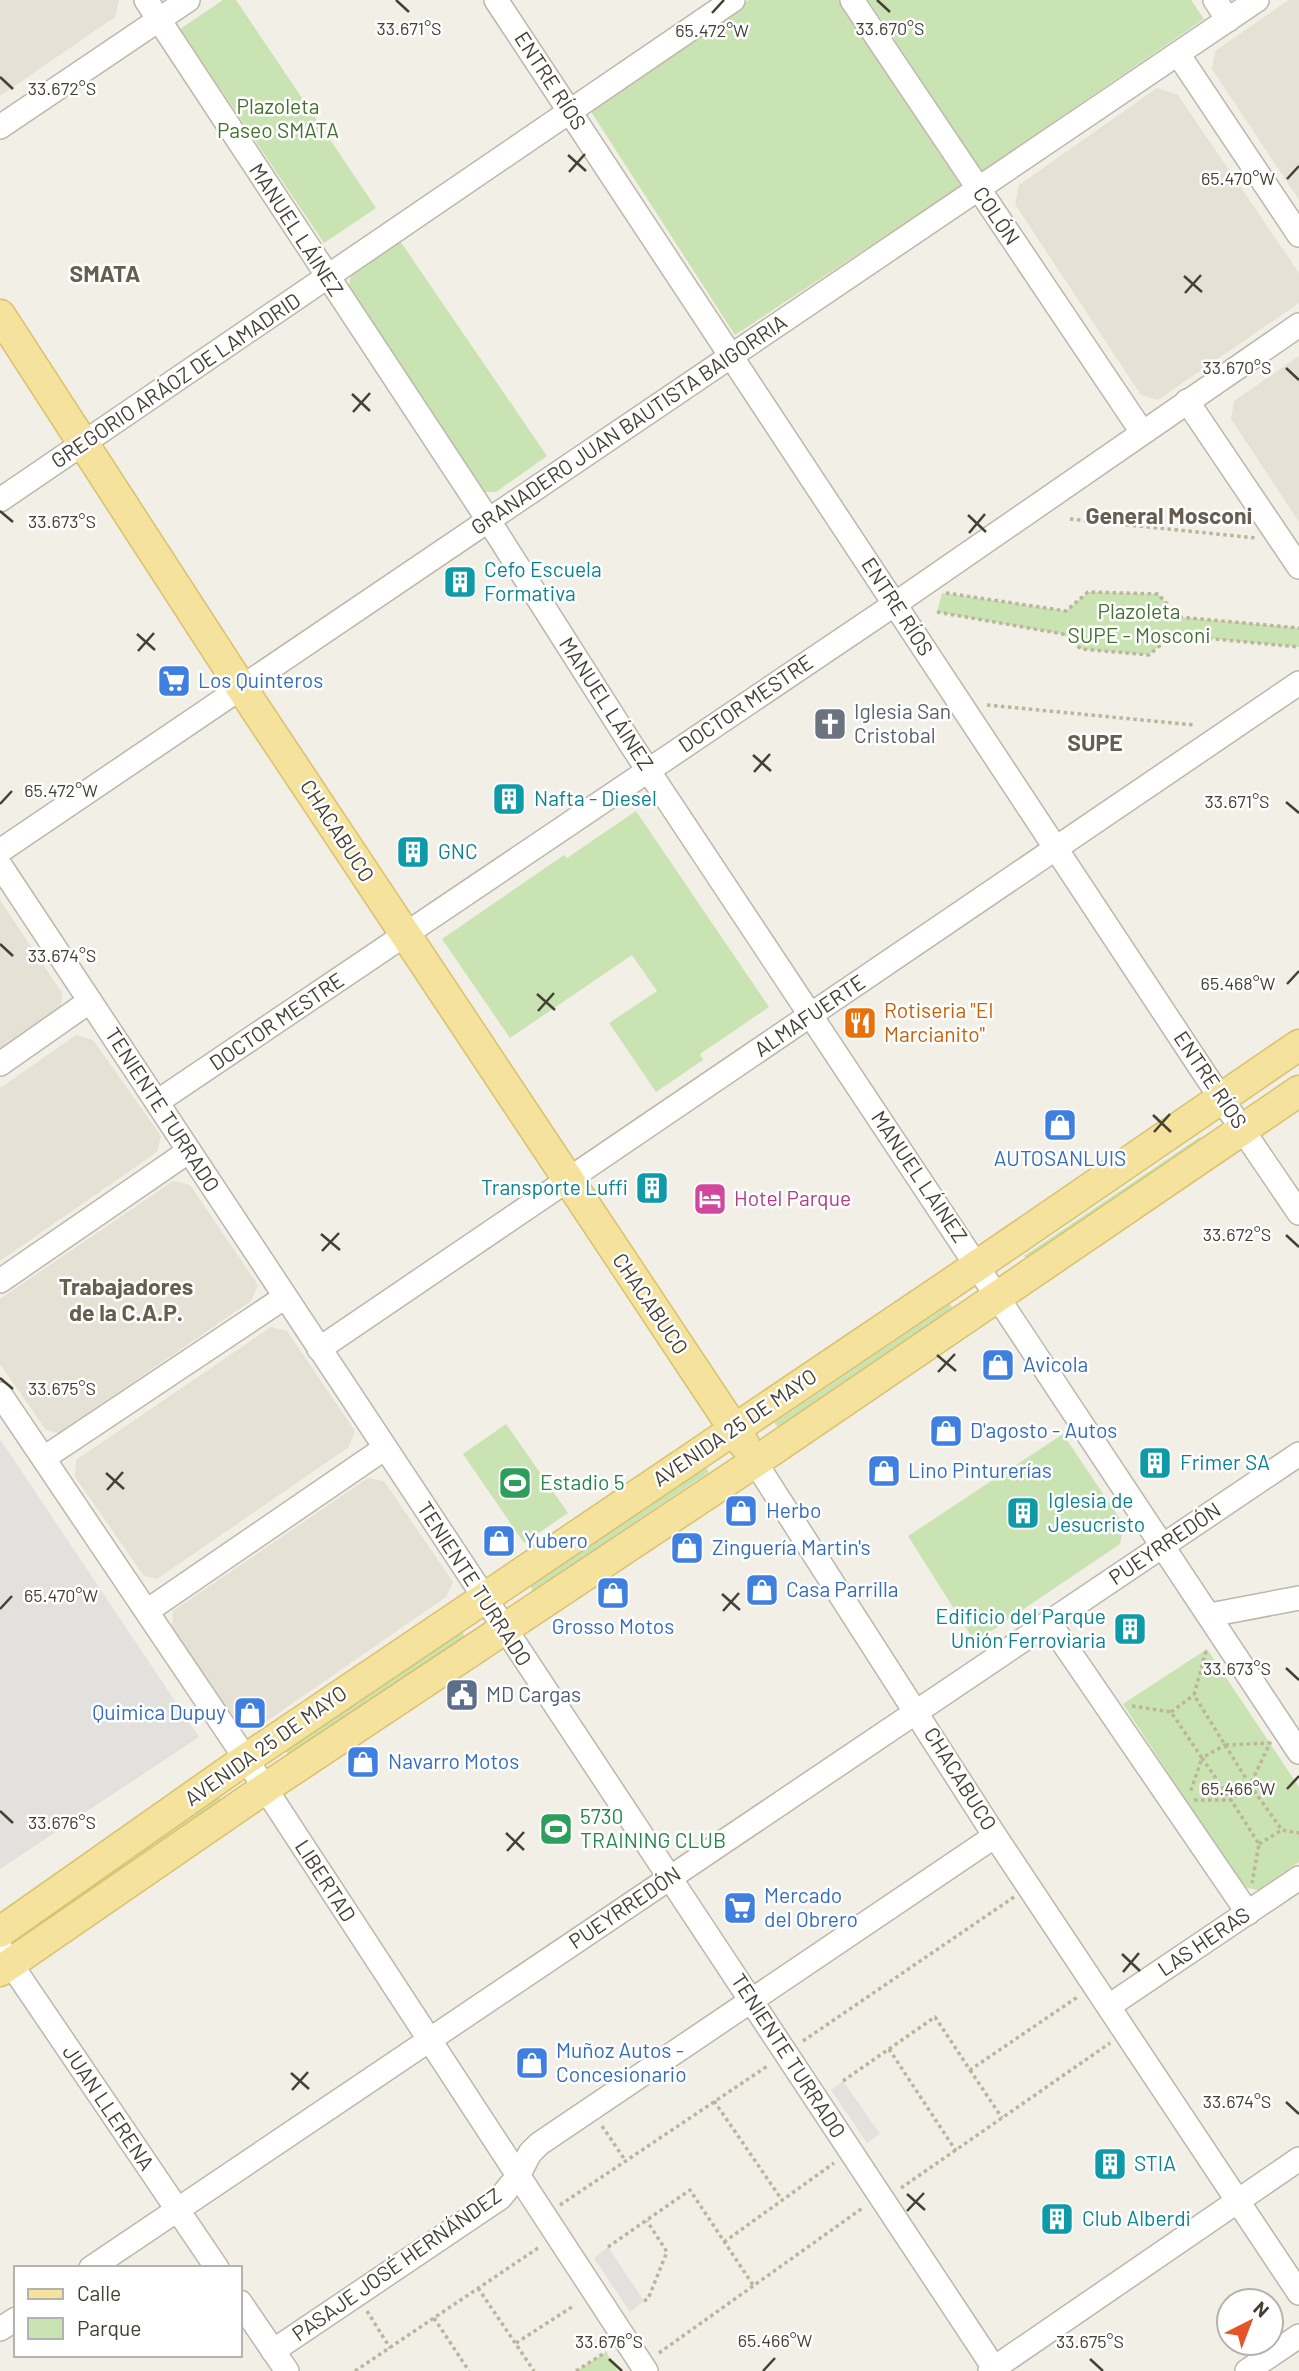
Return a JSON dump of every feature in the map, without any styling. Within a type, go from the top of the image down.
[{"type":"main road","name":"CHACABUCO","points":[[0,315],[241,687],[755,1462]]},
{"type":"main road","name":"AVENIDA 25 DE MAYO","points":[[0,1933],[246,1759],[1299,1045]]},
{"type":"main road","name":"AVENIDA 25 DE MAYO","points":[[4,1961],[755,1462],[1299,1091]]},
{"type":"street","points":[[0,127],[152,9],[188,0]]},
{"type":"street","name":"ENTRE RÍOS","points":[[496,0],[1220,1098],[1244,1129],[1299,1213]]},
{"type":"street","name":"GREGORIO ARÁOZ DE LAMADRID","points":[[0,500],[733,0]]},
{"type":"street","name":"COLÓN","points":[[852,0],[1142,432]]},
{"type":"street","points":[[1215,0],[1228,20]]},
{"type":"street","name":"GRANADERO JUAN BAUTISTA BAIGORRIA","points":[[0,850],[1257,0]]},
{"type":"street","name":"MANUEL LÁINEZ","points":[[152,9],[489,521],[649,770],[998,1297]]},
{"type":"street","points":[[1178,54],[1299,235]]},
{"type":"street","name":"DOCTOR MESTRE","points":[[157,1102],[895,604],[1299,325]]},
{"type":"street","points":[[1187,401],[1299,567]]},
{"type":"street","name":"ALMAFUERTE","points":[[319,1349],[1299,682]]},
{"type":"street","name":"TENIENTE TURRADO","points":[[0,865],[484,1597],[503,1630],[671,1877],[993,2370]]},
{"type":"street","points":[[0,1064],[90,1001]]},
{"type":"street","points":[[0,1281],[189,1152]]},
{"type":"street","points":[[44,1458],[285,1297]]},
{"type":"street","points":[[998,1297],[1299,1752]]},
{"type":"street","name":"LIBERTAD","points":[[0,1394],[246,1759],[518,2176],[652,2362]]},
{"type":"street","points":[[147,1611],[385,1448]]},
{"type":"street","name":"PUEYRREDÓN","points":[[94,2266],[1299,1454]]},
{"type":"street","name":"CHACABUCO","points":[[755,1462],[995,1836],[1299,2293]]},
{"type":"street","points":[[1210,1615],[1299,1598]]},
{"type":"street","points":[[1049,1622],[1248,1913]]},
{"type":"street","name":"PASAJE JOSÉ HERNÁNDEZ","points":[[273,2351],[500,2198],[539,2144],[995,1836]]},
{"type":"street","name":"LAS HERAS","points":[[1109,2006],[1299,1878]]},
{"type":"street","name":"JUAN LLERENA","points":[[4,1961],[216,2266]]},
{"type":"street","points":[[993,2370],[1299,2159]]},
{"type":"street","points":[[242,2305],[287,2371]]},
{"type":"street","points":[[1247,2371],[1299,2336]]},
{"type":"path","points":[[1070,519],[1267,539]]},
{"type":"path","points":[[942,593],[1066,611],[1088,592],[1158,594],[1179,617],[1299,628]]},
{"type":"path","points":[[937,612],[1063,634],[1081,649],[1149,654],[1172,635],[1299,647]]},
{"type":"path","points":[[985,705],[1194,725]]},
{"type":"path","points":[[1123,1704],[1171,1712],[1194,1695],[1207,1649]]},
{"type":"path","points":[[1194,1695],[1250,1785],[1283,1830]]},
{"type":"path","points":[[1171,1712],[1259,1844],[1251,1889]]},
{"type":"path","points":[[1270,1743],[1250,1785],[1231,1800],[1187,1800],[1202,1758],[1225,1745],[1270,1743]]},
{"type":"path","points":[[1259,1844],[1283,1830],[1299,1833]]},
{"type":"path","points":[[799,2044],[1016,1896]]},
{"type":"path","points":[[970,2070],[1081,1995]]},
{"type":"path","points":[[843,2081],[935,2017],[1002,2118]]},
{"type":"path","points":[[898,2190],[1112,2042]]},
{"type":"path","points":[[889,2049],[956,2151]]},
{"type":"path","points":[[559,2206],[770,2063]]},
{"type":"path","points":[[714,2101],[782,2200]]},
{"type":"path","points":[[598,2121],[626,2161]]},
{"type":"path","points":[[724,2242],[836,2162]]},
{"type":"path","points":[[608,2247],[690,2190],[753,2286]]},
{"type":"path","points":[[652,2362],[865,2206]]},
{"type":"path","points":[[645,2301],[667,2252],[646,2220]]},
{"type":"path","points":[[355,2371],[538,2248]]},
{"type":"path","points":[[478,2288],[534,2371]]},
{"type":"path","points":[[362,2303],[390,2348]]},
{"type":"path","points":[[516,2343],[575,2305]]},
{"type":"path","points":[[433,2318],[469,2371]]},
{"type":"path","points":[[576,2371],[606,2351]]},
{"type":"shaded area","points":[[0,0],[119,0],[115,17],[0,96]]},
{"type":"shaded area","points":[[1289,0],[1299,0],[1299,200],[1212,69],[1215,51]]},
{"type":"shaded area","points":[[1157,88],[1178,95],[1299,273],[1299,303],[1158,400],[1141,395],[1015,204],[1019,185]]},
{"type":"shaded area","points":[[1299,356],[1299,522],[1231,419],[1234,401]]},
{"type":"shaded area","points":[[0,900],[62,993],[61,1007],[0,1049]]},
{"type":"shaded area","points":[[76,1035],[93,1040],[161,1136],[157,1152],[0,1261],[0,1088]]},
{"type":"shaded area","points":[[173,1181],[190,1185],[258,1285],[251,1301],[59,1433],[46,1430],[0,1364],[0,1299]]},
{"type":"shaded area","points":[[271,1327],[287,1331],[355,1431],[349,1447],[157,1579],[144,1576],[75,1477],[76,1460]]},
{"type":"shaded area","points":[[0,1439],[199,1737],[0,1869]]},
{"type":"shaded area","points":[[368,1478],[384,1481],[453,1582],[446,1597],[254,1730],[241,1727],[172,1628],[173,1611]]},
{"type":"shaded area","points":[[843,2081],[880,2134],[867,2143],[831,2090]]},
{"type":"shaded area","points":[[608,2247],[644,2301],[630,2312],[594,2258]]},
{"type":"green space","name":"Plazoleta Paseo SMATA","points":[[223,0],[236,0],[376,208],[324,243],[180,29]]},
{"type":"green space","points":[[749,0],[838,0],[961,186],[735,335],[588,107]]},
{"type":"green space","points":[[868,0],[1191,0],[1204,19],[982,171]]},
{"type":"green space","points":[[400,241],[547,456],[496,492],[485,492],[349,286],[351,275]]},
{"type":"green space","name":"Plazoleta SUPE - Mosconi","points":[[1088,592],[1158,594],[1179,617],[1299,628],[1299,647],[1172,635],[1149,655],[1081,649],[1062,634],[937,612],[942,593],[1066,611]]},
{"type":"green space","points":[[636,811],[769,1007],[700,1054],[703,1060],[656,1092],[609,1023],[657,991],[632,955],[510,1038],[442,939],[564,855],[567,858]]},
{"type":"green space","points":[[1200,1137],[1204,1142],[1028,1260],[1024,1256]]},
{"type":"green space","points":[[950,1304],[953,1309],[778,1427],[774,1423]]},
{"type":"green space","name":"Estadio 5","points":[[506,1424],[568,1513],[524,1543],[463,1454]]},
{"type":"green space","points":[[1063,1434],[1124,1525],[1120,1544],[975,1642],[908,1536]]},
{"type":"green space","points":[[706,1468],[709,1472],[533,1591],[530,1586]]},
{"type":"green space","points":[[462,1632],[465,1637],[289,1756],[286,1751]]},
{"type":"green space","points":[[1207,1649],[1299,1787],[1299,1862],[1258,1890],[1243,1887],[1123,1704]]},
{"type":"green space","points":[[219,1797],[222,1802],[46,1920],[43,1916]]},
{"type":"green space","points":[[606,2352],[618,2371],[576,2371]]},
{"type":"place","name":"Cefo Escuela Formativa","points":[[460,582]]},
{"type":"place","name":"Los Quinteros","points":[[174,681]]},
{"type":"place","name":"Iglesia San Cristobal","points":[[830,724]]},
{"type":"place","name":"Nafta - Diesel","points":[[509,799]]},
{"type":"place","name":"GNC","points":[[413,852]]},
{"type":"place","name":"Rotiseria \"El Marcianito\"","points":[[860,1023]]},
{"type":"place","name":"AUTOSANLUIS","points":[[1060,1125]]},
{"type":"place","name":"Transporte Luffi","points":[[652,1188]]},
{"type":"place","name":"Hotel Parque","points":[[710,1199]]},
{"type":"place","name":"Avicola","points":[[998,1365]]},
{"type":"place","name":"D'agosto - Autos","points":[[946,1431]]},
{"type":"place","name":"Frimer SA","points":[[1155,1463]]},
{"type":"place","name":"Lino Pinturerías","points":[[884,1471]]},
{"type":"place","name":"Estadio 5","points":[[515,1483]]},
{"type":"place","name":"Herbo","points":[[741,1511]]},
{"type":"place","name":"Iglesia de Jesucristo","points":[[1023,1513]]},
{"type":"place","name":"Yubero","points":[[499,1541]]},
{"type":"place","name":"Zinguería Martin's","points":[[687,1548]]},
{"type":"place","name":"Casa Parrilla","points":[[762,1590]]},
{"type":"place","name":"Grosso Motos","points":[[613,1593]]},
{"type":"place","name":"Edificio del Parque Unión Ferroviaria","points":[[1130,1629]]},
{"type":"place","name":"MD Cargas","points":[[462,1695]]},
{"type":"place","name":"Quimica Dupuy","points":[[250,1713]]},
{"type":"place","name":"Navarro Motos","points":[[363,1762]]},
{"type":"place","name":"5730 TRAINING CLUB","points":[[556,1829]]},
{"type":"place","name":"Mercado del Obrero","points":[[740,1908]]},
{"type":"place","name":"Muñoz Autos - Concesionario","points":[[532,2063]]},
{"type":"place","name":"STIA","points":[[1110,2164]]},
{"type":"place","name":"Club Alberdi","points":[[1057,2219]]},
{"type":"district","name":"SMATA","points":[[105,274]]},
{"type":"district","name":"General Mosconi","points":[[1169,516]]},
{"type":"district","name":"SUPE","points":[[1095,743]]},
{"type":"district","name":"Trabajadores de la C.A.P.","points":[[126,1300]]}]
